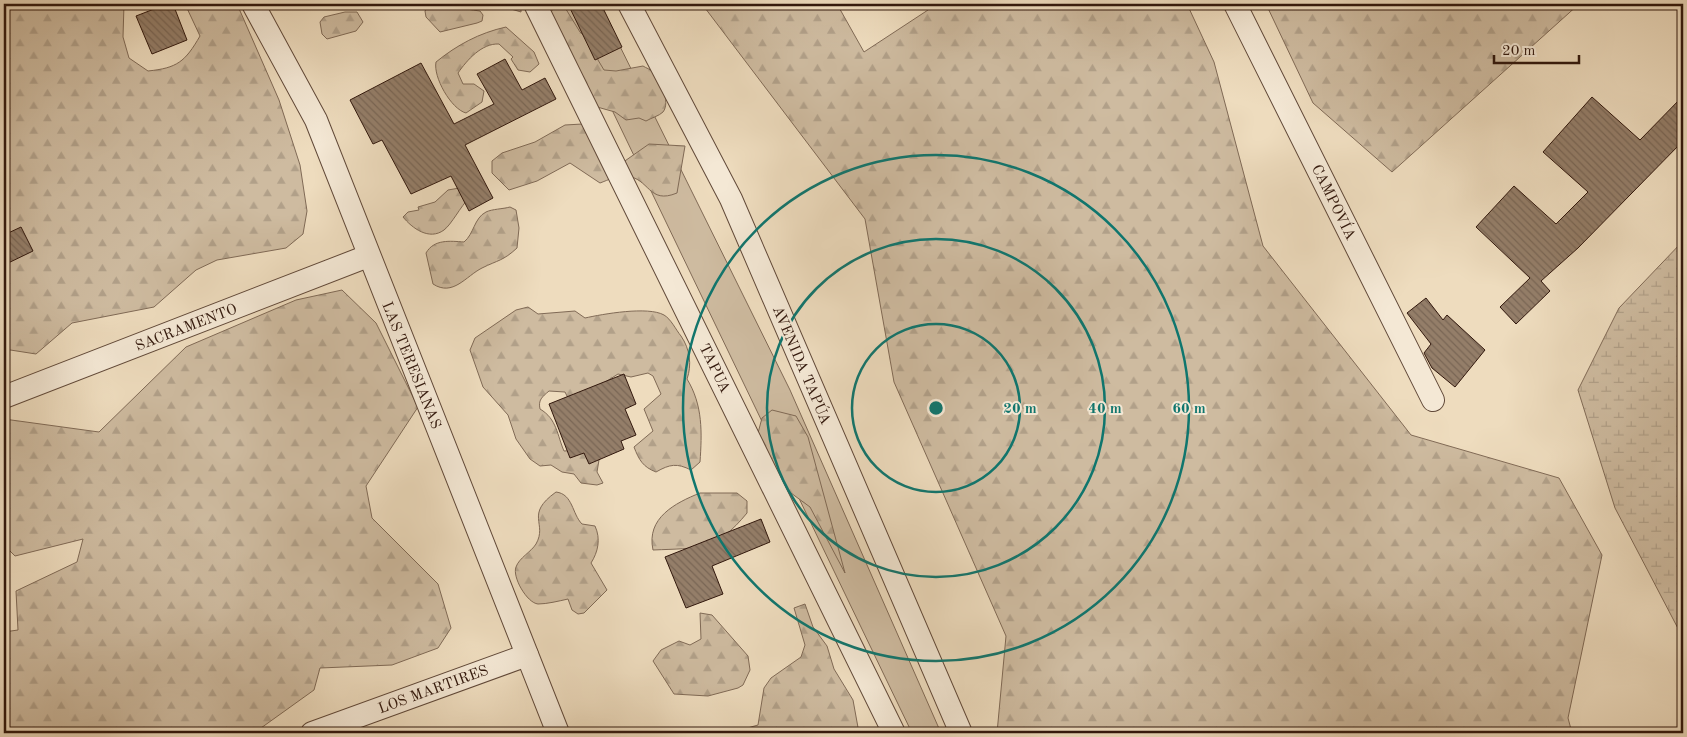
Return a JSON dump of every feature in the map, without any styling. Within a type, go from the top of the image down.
[{"type":"street","name":"LAS TERESIANAS","points":[[253,4],[316,120],[368,256],[558,733]]},
{"type":"street","name":"TAPUA","points":[[535,4],[894,733]]},
{"type":"street","name":"AVENIDA TAPÚA","points":[[629,4],[731,199],[961,733]]},
{"type":"street","name":"CAMPOVÍA","points":[[1235,4],[1433,400]]},
{"type":"street","name":"SACRAMENTO","points":[[4,397],[368,256]]},
{"type":"street","name":"LOS MARTIRES","points":[[312,733],[526,654]]},
{"type":"green space","points":[[4,4],[124,4],[123,37],[129,58],[148,71],[166,68],[185,58],[200,36],[185,4],[237,4],[279,100],[300,165],[307,211],[303,234],[286,248],[217,260],[196,270],[154,307],[72,323],[36,354],[4,349]]},
{"type":"green space","points":[[429,4],[480,11],[483,15],[482,21],[440,32],[426,17],[425,11]]},
{"type":"green space","points":[[521,4],[521,12],[498,5]]},
{"type":"green space","points":[[561,4],[599,4],[790,390],[941,733],[912,733]]},
{"type":"green space","points":[[702,4],[837,4],[864,52],[928,10],[928,4],[1187,4],[1214,62],[1263,246],[1411,435],[1559,478],[1602,555],[1568,718],[1572,733],[997,733],[1006,636],[894,382],[865,219]]},
{"type":"green space","points":[[1266,4],[1579,4],[1392,172],[1313,103]]},
{"type":"green space","points":[[558,5],[564,6],[580,32],[593,44],[598,60],[604,70],[616,71],[643,66],[653,72],[659,80],[665,97],[666,103],[663,112],[646,121],[639,118],[626,120],[615,112],[590,105],[547,15]]},
{"type":"green space","points":[[345,12],[357,12],[363,22],[356,31],[327,39],[322,34],[320,22],[324,17]]},
{"type":"green space","points":[[506,27],[534,52],[539,64],[530,72],[518,70],[511,59],[513,57],[499,44],[493,44],[481,49],[470,58],[458,73],[463,84],[474,84],[484,91],[482,102],[466,113],[460,110],[449,99],[440,84],[437,76],[436,62],[469,40]]},
{"type":"green space","points":[[600,123],[622,163],[649,144],[685,146],[677,193],[660,196],[640,181],[626,176],[616,177],[600,183],[570,163],[537,181],[509,190],[492,173],[492,161],[502,153],[535,142],[565,125]]},
{"type":"green space","points":[[465,187],[469,198],[447,228],[438,233],[427,234],[421,232],[403,217],[408,212],[419,210],[418,207],[435,202],[448,190]]},
{"type":"green space","points":[[510,207],[516,210],[519,228],[517,248],[504,258],[482,268],[453,287],[440,287],[433,284],[426,253],[429,248],[443,242],[464,242],[482,215],[488,211]]},
{"type":"green space","points":[[1683,241],[1683,638],[1615,508],[1578,390],[1619,308]]},
{"type":"green space","points":[[342,290],[376,323],[418,407],[366,486],[372,518],[438,584],[451,628],[438,648],[392,665],[320,668],[314,690],[254,733],[4,733],[4,632],[18,630],[16,591],[77,562],[83,539],[15,556],[4,545],[4,419],[99,432],[186,347],[296,300]]},
{"type":"green space","points":[[528,307],[538,314],[575,311],[585,318],[637,311],[657,312],[667,317],[684,341],[688,352],[689,368],[687,379],[699,409],[700,462],[691,470],[674,465],[656,472],[648,468],[640,459],[634,447],[653,431],[644,409],[661,394],[653,376],[648,373],[631,377],[618,374],[571,404],[565,392],[549,391],[540,401],[540,409],[553,422],[564,451],[585,450],[599,460],[597,472],[603,483],[597,485],[581,483],[574,474],[562,472],[551,465],[540,466],[530,459],[516,439],[508,415],[483,387],[470,350],[475,338],[516,310]]},
{"type":"green space","points":[[772,410],[796,416],[808,437],[845,573],[810,507],[750,463],[762,418]]},
{"type":"green space","points":[[556,492],[566,496],[582,524],[595,526],[597,531],[598,545],[591,563],[607,590],[584,613],[578,614],[572,610],[568,599],[545,604],[534,603],[521,589],[516,577],[516,567],[522,558],[534,547],[539,537],[538,519],[541,507]]},
{"type":"green space","points":[[700,493],[737,493],[747,501],[747,513],[726,535],[706,545],[683,549],[653,550],[652,539],[654,529],[664,513]]},
{"type":"green space","points":[[805,604],[813,627],[827,646],[834,669],[853,700],[859,733],[730,733],[758,725],[764,688],[771,678],[801,657],[805,645],[794,608]]},
{"type":"green space","points":[[700,613],[712,615],[748,656],[750,670],[743,685],[738,688],[708,696],[674,694],[653,661],[661,650],[679,641],[690,645],[701,639]]},
{"type":"building","points":[[167,4],[173,4],[187,40],[152,54],[136,16]]},
{"type":"building","points":[[568,4],[601,4],[622,47],[595,60]]},
{"type":"building","points":[[505,59],[522,90],[545,78],[556,99],[465,145],[493,198],[469,211],[451,176],[411,194],[382,140],[373,144],[350,100],[421,63],[454,124],[494,104],[477,74]]},
{"type":"building","points":[[1683,96],[1683,141],[1578,248],[1541,281],[1550,291],[1516,324],[1500,307],[1530,278],[1476,227],[1514,186],[1556,224],[1588,192],[1543,152],[1592,97],[1640,140]]},
{"type":"building","points":[[21,227],[33,251],[4,265],[4,235]]},
{"type":"building","points":[[1426,298],[1443,320],[1447,315],[1485,350],[1455,387],[1432,368],[1424,353],[1431,344],[1407,313]]},
{"type":"building","points":[[624,374],[636,404],[625,409],[636,435],[621,441],[624,449],[589,464],[584,453],[570,458],[549,404]]},
{"type":"building","points":[[761,519],[770,542],[712,566],[723,594],[686,608],[665,557]]}]
